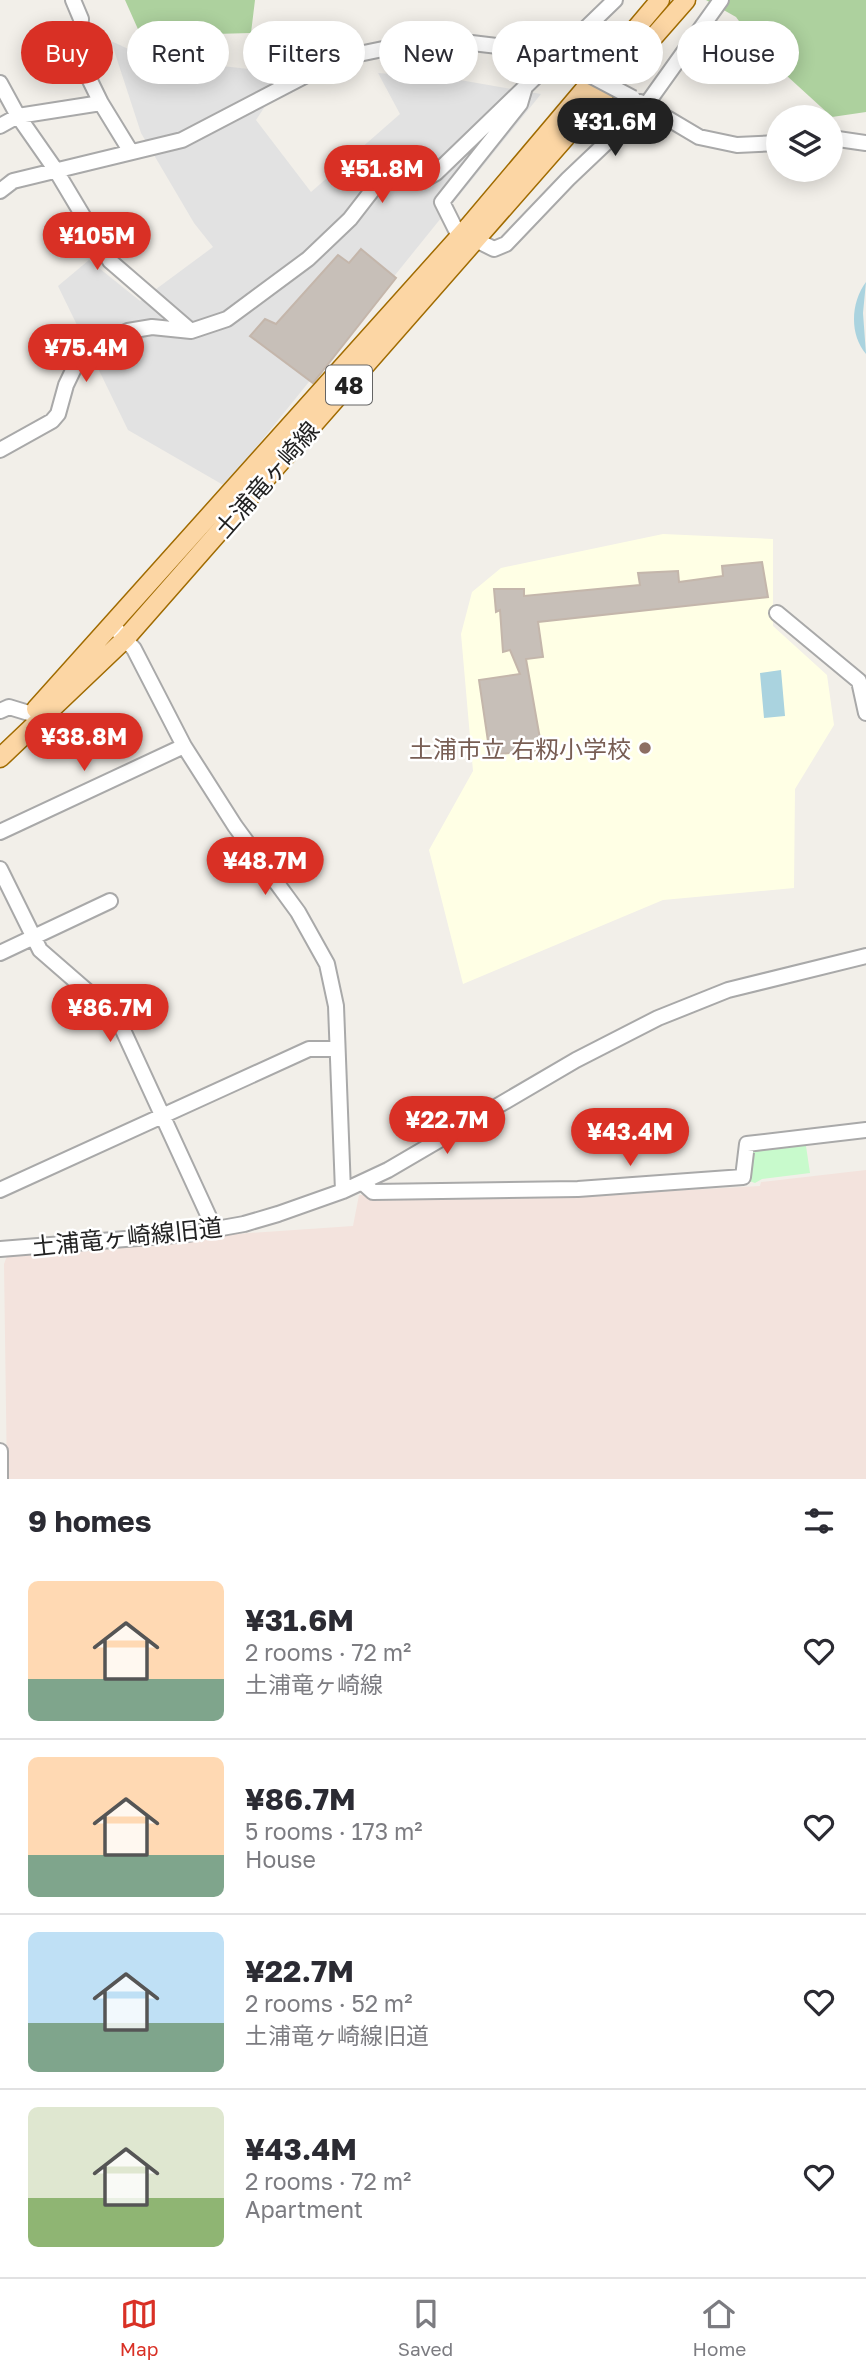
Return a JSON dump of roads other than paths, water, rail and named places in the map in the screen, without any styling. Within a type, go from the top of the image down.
[{"type":"main road","name":"土浦竜ヶ崎線","points":[[0,758],[125,639],[467,238],[660,0]]},
{"type":"main road","name":"土浦竜ヶ崎線","points":[[0,742],[32,714],[686,0]]},
{"type":"street","points":[[73,0],[81,19],[79,58],[101,103],[131,152]]},
{"type":"street","points":[[597,21],[615,0]]},
{"type":"street","points":[[525,85],[520,104],[442,202],[467,238],[494,249],[506,244],[639,102],[721,0]]},
{"type":"street","points":[[0,191],[13,181],[55,169],[182,140],[318,69],[354,55],[412,43],[455,41],[492,45]]},
{"type":"street","points":[[0,82],[18,116],[55,169],[110,261],[191,331]]},
{"type":"street","points":[[605,84],[699,137],[737,145],[766,144]]},
{"type":"street","points":[[0,450],[52,421],[58,414],[66,385],[78,360],[97,345],[128,331],[152,327],[191,331],[227,319],[308,259],[350,219],[374,188],[389,177],[425,179],[436,173],[525,85]]},
{"type":"street","points":[[0,126],[18,116],[101,103]]},
{"type":"street","points":[[843,140],[866,143]]},
{"type":"street","points":[[777,613],[859,681],[866,713]]},
{"type":"street","points":[[113,625],[134,649],[184,746],[235,826],[298,912],[327,964],[335,1006],[343,1191]]},
{"type":"street","points":[[0,711],[9,707],[32,714]]},
{"type":"street","points":[[0,832],[184,746]]},
{"type":"street","points":[[0,869],[40,950],[117,1017],[215,1230]]},
{"type":"street","points":[[0,953],[110,901]]},
{"type":"street","name":"土浦竜ヶ崎線旧道","points":[[0,1249],[215,1230],[278,1214],[363,1183],[632,1030],[728,990],[866,956]]},
{"type":"street","points":[[0,1190],[309,1049],[337,1049]]},
{"type":"street","points":[[363,1183],[373,1192],[578,1189],[743,1177],[747,1144],[866,1130]]},
{"type":"street","points":[[0,1451],[0,1479]]},
{"type":"water","points":[[866,282],[863,313],[866,354],[857,337],[854,318],[857,299]]},
{"type":"water","points":[[781,670],[785,716],[764,718],[760,673]]},
{"type":"place","name":"土浦市立 右籾小学校","points":[[645,748]]}]
